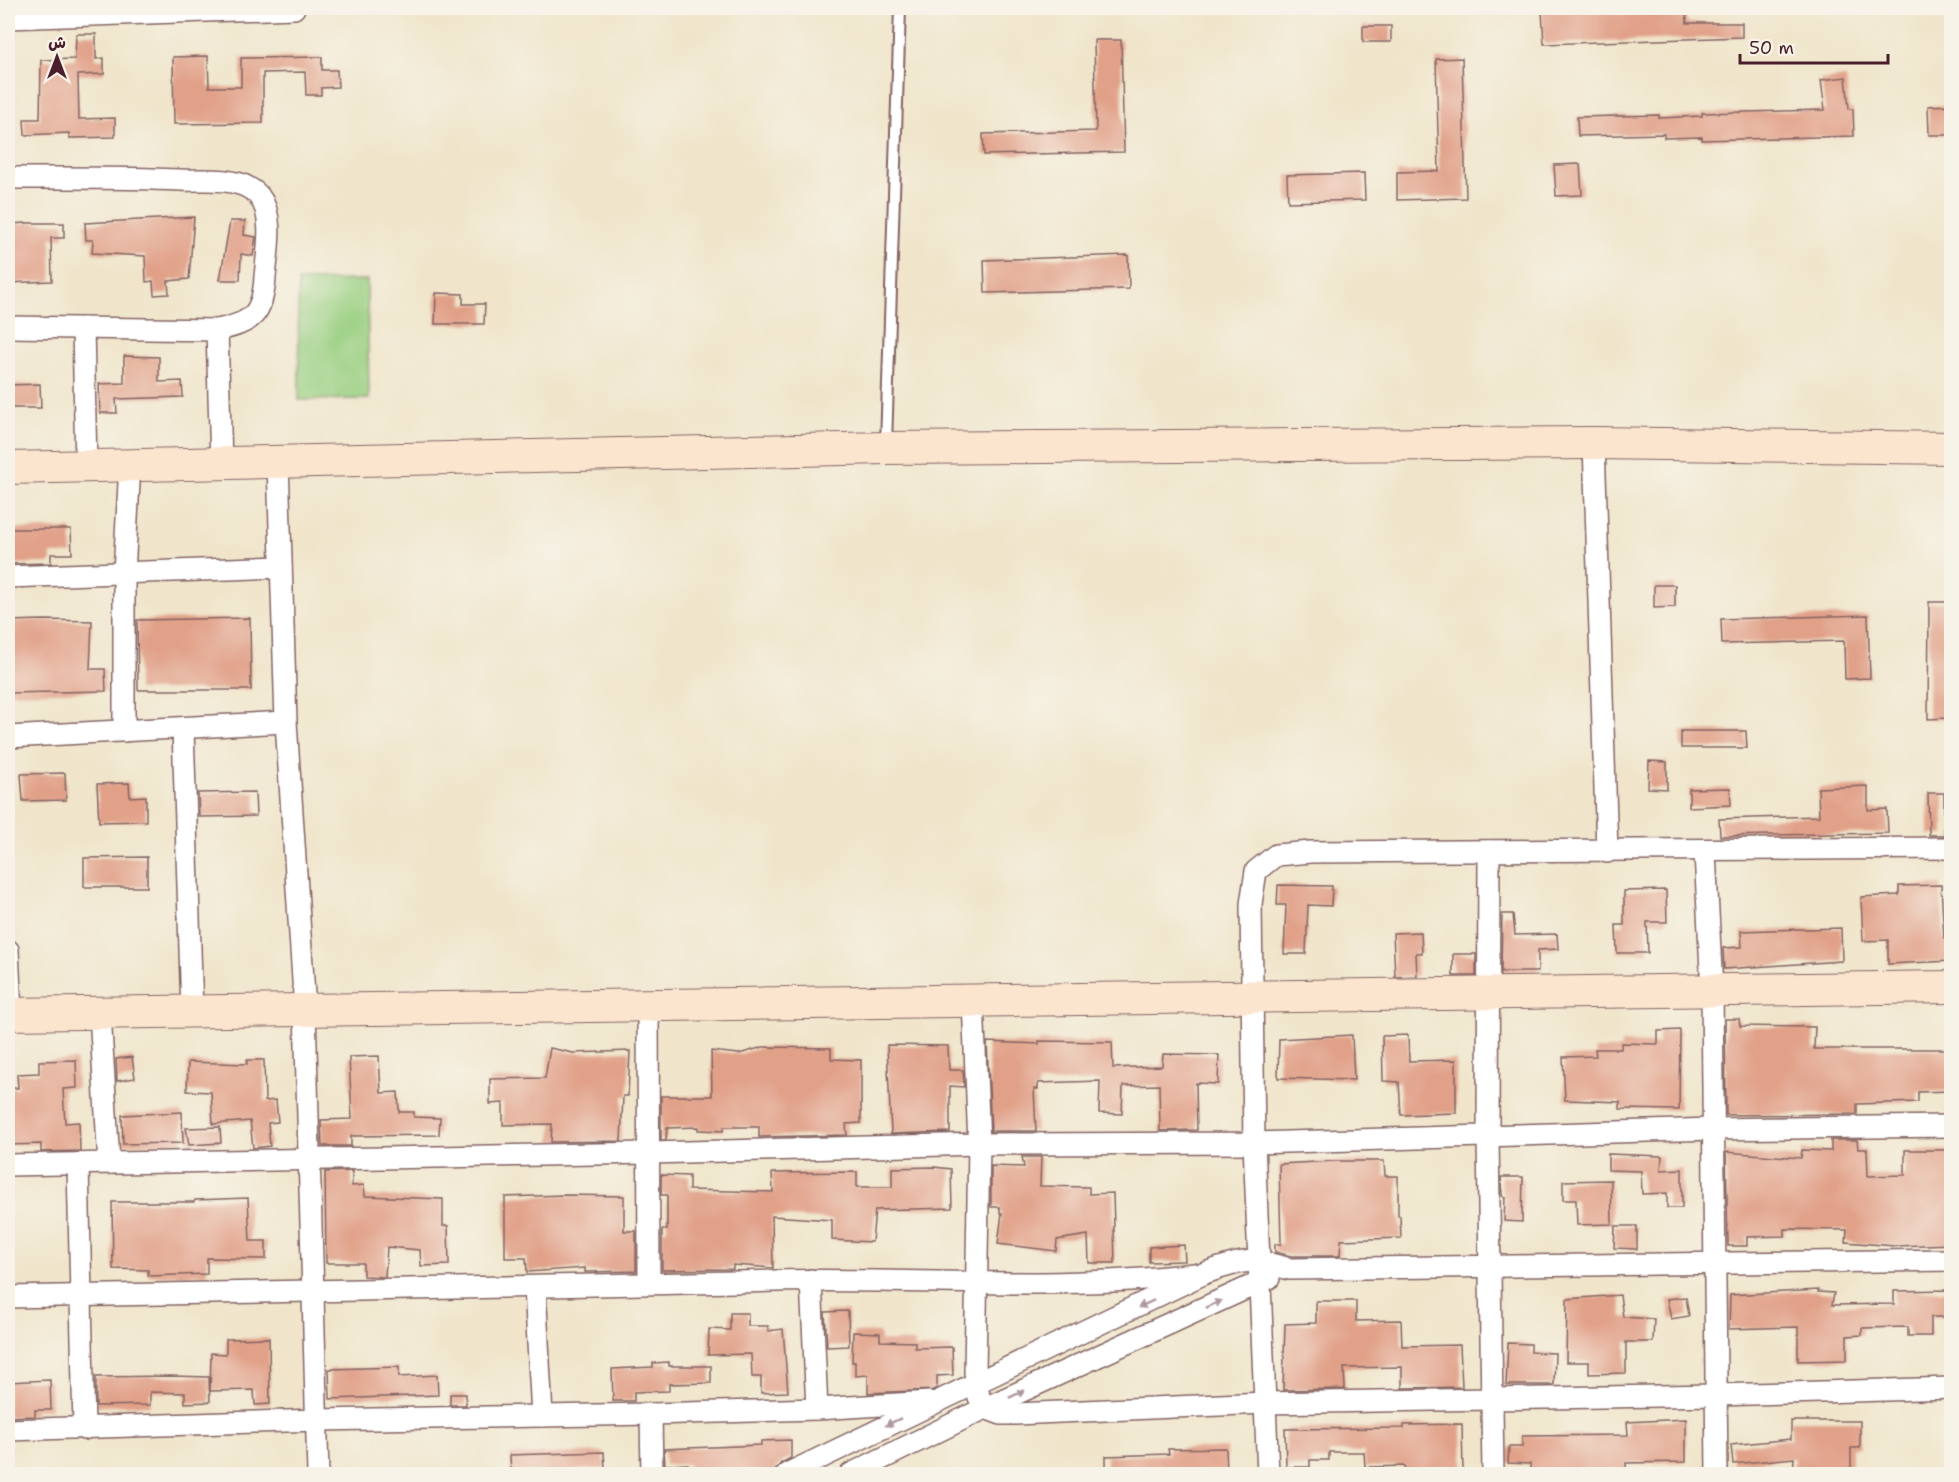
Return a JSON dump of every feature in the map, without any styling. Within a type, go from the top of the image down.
[{"type":"street","points":[[8,18],[294,9]]},
{"type":"street","points":[[8,178],[152,178],[235,182],[259,196],[265,208],[268,230],[264,296],[258,311],[248,321],[217,330],[8,327]]},
{"type":"street","points":[[83,328],[86,466]]},
{"type":"street","points":[[217,330],[221,464]]},
{"type":"street","points":[[1594,443],[1607,852]]},
{"type":"street","points":[[8,468],[886,448],[1594,443],[1952,448]]},
{"type":"street","points":[[278,462],[286,723],[305,1010],[311,1159],[318,1474]]},
{"type":"street","points":[[124,731],[124,573],[130,465]]},
{"type":"street","points":[[8,577],[281,567]]},
{"type":"street","points":[[8,736],[286,723]]},
{"type":"street","points":[[183,728],[192,1012]]},
{"type":"street","points":[[1268,1474],[1258,1260],[1251,996],[1251,904],[1256,871],[1276,855],[1952,848]]},
{"type":"street","points":[[1489,851],[1488,1137],[1493,1474]]},
{"type":"street","points":[[1705,852],[1712,991],[1718,1474]]},
{"type":"street","points":[[8,950],[9,1014],[1952,987]]},
{"type":"street","points":[[973,1001],[979,1144],[976,1384],[985,1408],[1000,1414],[1265,1403],[1492,1400],[1952,1388]]},
{"type":"street","points":[[648,1004],[649,1283]]},
{"type":"street","points":[[100,1013],[109,1163]]},
{"type":"street","points":[[8,1165],[650,1153],[979,1144],[1254,1143],[1713,1129],[1952,1126]]},
{"type":"street","points":[[78,1165],[79,1296],[84,1429]]},
{"type":"street","points":[[788,1474],[1205,1273],[1231,1264],[1258,1260],[1289,1269],[1490,1268],[1952,1260]]},
{"type":"street","points":[[851,1474],[985,1408],[1289,1269]]},
{"type":"street","points":[[8,1297],[811,1280],[1111,1281],[1205,1273]]},
{"type":"street","points":[[811,1280],[817,1409]]},
{"type":"street","points":[[535,1287],[542,1416]]},
{"type":"street","points":[[8,1430],[317,1420],[651,1414],[817,1409],[909,1401],[938,1402]]},
{"type":"street","points":[[651,1414],[652,1474]]},
{"type":"lane","points":[[886,448],[900,8]]},
{"type":"green space","points":[[367,280],[369,399],[299,400],[298,281]]},
{"type":"building","points":[[1686,8],[1687,23],[1742,23],[1742,37],[1544,44],[1542,11]]},
{"type":"building","points":[[1363,26],[1391,26],[1391,42],[1363,42]]},
{"type":"building","points":[[76,34],[96,34],[96,59],[104,58],[104,74],[78,75],[79,119],[115,118],[115,137],[69,138],[69,133],[25,135],[24,119],[40,119],[41,60],[75,59]]},
{"type":"building","points":[[1094,40],[1121,40],[1124,152],[984,155],[983,134],[1096,131]]},
{"type":"building","points":[[208,56],[209,87],[241,87],[241,58],[322,57],[322,70],[337,70],[338,87],[321,88],[321,95],[306,95],[305,72],[263,73],[263,123],[174,124],[173,57]]},
{"type":"building","points":[[1462,58],[1466,198],[1397,200],[1397,172],[1439,171],[1436,59]]},
{"type":"building","points":[[1846,77],[1849,109],[1853,109],[1854,136],[1702,140],[1702,137],[1664,138],[1664,134],[1578,136],[1577,117],[1659,115],[1659,118],[1702,116],[1702,113],[1825,110],[1821,80]]},
{"type":"building","points":[[1952,105],[1952,135],[1929,135],[1928,106]]},
{"type":"building","points":[[1580,164],[1582,195],[1556,196],[1554,165]]},
{"type":"building","points":[[1364,173],[1365,200],[1288,202],[1287,175]]},
{"type":"building","points":[[194,217],[189,279],[168,281],[169,294],[154,295],[153,281],[146,282],[145,256],[92,253],[93,240],[86,240],[85,223]]},
{"type":"building","points":[[230,221],[245,221],[244,235],[256,237],[253,256],[241,254],[240,280],[220,280]]},
{"type":"building","points":[[64,223],[64,238],[51,238],[52,281],[8,283],[8,224]]},
{"type":"building","points":[[1128,255],[1129,289],[985,293],[984,260]]},
{"type":"building","points":[[436,293],[463,294],[463,304],[485,304],[484,324],[435,324]]},
{"type":"building","points":[[124,356],[159,357],[159,382],[182,381],[183,397],[116,399],[117,413],[100,413],[99,384],[124,383]]},
{"type":"building","points":[[40,384],[41,408],[8,408],[8,385]]},
{"type":"building","points":[[8,529],[71,529],[72,554],[51,554],[51,563],[8,564]]},
{"type":"building","points":[[1654,585],[1675,585],[1675,607],[1654,608]]},
{"type":"building","points":[[1929,602],[1948,602],[1947,624],[1952,624],[1952,650],[1948,650],[1949,718],[1928,719]]},
{"type":"building","points":[[1868,615],[1870,678],[1845,679],[1844,641],[1722,644],[1721,619]]},
{"type":"building","points":[[250,618],[251,690],[138,690],[137,620]]},
{"type":"building","points":[[8,621],[92,621],[90,669],[105,669],[106,691],[8,693]]},
{"type":"building","points":[[1681,731],[1746,731],[1747,748],[1681,748]]},
{"type":"building","points":[[1649,761],[1667,762],[1667,789],[1648,788]]},
{"type":"building","points":[[65,773],[66,800],[23,801],[21,774]]},
{"type":"building","points":[[129,783],[130,797],[146,796],[146,821],[99,822],[97,784]]},
{"type":"building","points":[[1868,786],[1868,810],[1887,809],[1888,833],[1720,836],[1719,819],[1819,816],[1818,788]]},
{"type":"building","points":[[1730,788],[1731,805],[1689,807],[1689,789]]},
{"type":"building","points":[[255,792],[256,816],[199,817],[198,793]]},
{"type":"building","points":[[1928,793],[1944,793],[1944,835],[1929,835]]},
{"type":"building","points":[[147,857],[147,887],[84,887],[84,858]]},
{"type":"building","points":[[1278,885],[1332,886],[1331,906],[1308,905],[1306,954],[1284,954],[1286,905],[1277,905]]},
{"type":"building","points":[[1941,885],[1944,938],[1952,938],[1952,961],[1888,964],[1888,940],[1863,941],[1861,897],[1899,895],[1899,886]]},
{"type":"building","points":[[1666,890],[1667,922],[1647,922],[1648,953],[1617,953],[1616,925],[1624,925],[1624,891]]},
{"type":"building","points":[[1502,914],[1513,914],[1515,935],[1557,934],[1558,949],[1538,950],[1538,972],[1501,972]]},
{"type":"building","points":[[1841,928],[1842,961],[1724,969],[1723,948],[1742,947],[1741,931]]},
{"type":"building","points":[[1421,932],[1422,953],[1416,953],[1417,976],[1395,977],[1393,933]]},
{"type":"building","points":[[1453,954],[1476,954],[1476,976],[1453,976]]},
{"type":"building","points":[[1725,1019],[1739,1019],[1740,1026],[1815,1027],[1814,1049],[1952,1049],[1952,1091],[1918,1092],[1918,1102],[1857,1104],[1857,1114],[1726,1115]]},
{"type":"building","points":[[1680,1030],[1679,1110],[1620,1109],[1620,1102],[1565,1100],[1563,1057],[1596,1056],[1595,1049],[1621,1049],[1621,1043],[1658,1044],[1658,1031]]},
{"type":"building","points":[[1352,1035],[1354,1080],[1278,1078],[1279,1039]]},
{"type":"building","points":[[1408,1035],[1409,1061],[1456,1060],[1456,1113],[1401,1115],[1399,1082],[1383,1081],[1382,1036]]},
{"type":"building","points":[[1039,1041],[1112,1042],[1113,1068],[1162,1066],[1163,1054],[1219,1055],[1218,1084],[1196,1083],[1197,1130],[1160,1131],[1159,1085],[1123,1086],[1122,1114],[1099,1113],[1100,1081],[1038,1083],[1038,1089],[1034,1089],[1036,1131],[991,1131],[987,1042],[1039,1044]]},
{"type":"building","points":[[887,1045],[948,1046],[949,1070],[963,1070],[964,1087],[950,1086],[950,1132],[891,1134]]},
{"type":"building","points":[[763,1047],[831,1048],[831,1059],[861,1060],[861,1123],[846,1124],[847,1135],[759,1137],[759,1127],[724,1127],[723,1131],[698,1130],[698,1127],[667,1128],[666,1140],[661,1140],[661,1096],[712,1096],[711,1051],[739,1054]]},
{"type":"building","points":[[550,1048],[573,1053],[630,1051],[628,1096],[623,1096],[621,1141],[551,1142],[552,1124],[503,1125],[503,1103],[490,1104],[490,1079],[545,1078]]},
{"type":"building","points":[[379,1056],[381,1093],[398,1092],[399,1112],[414,1112],[414,1117],[440,1118],[439,1135],[351,1136],[351,1146],[322,1146],[321,1120],[352,1119],[349,1057]]},
{"type":"building","points":[[132,1057],[135,1078],[117,1081],[116,1059]]},
{"type":"building","points":[[76,1060],[77,1088],[63,1089],[65,1123],[79,1122],[80,1151],[41,1152],[41,1144],[8,1145],[8,1088],[18,1088],[17,1074],[39,1073],[39,1061]]},
{"type":"building","points":[[247,1060],[264,1060],[265,1101],[276,1100],[278,1122],[268,1123],[270,1146],[253,1148],[250,1121],[213,1124],[211,1092],[187,1091],[188,1062],[247,1064]]},
{"type":"building","points":[[182,1112],[183,1143],[123,1144],[122,1115]]},
{"type":"building","points":[[220,1127],[221,1143],[189,1145],[186,1128]]},
{"type":"building","points":[[1831,1140],[1857,1140],[1858,1149],[1867,1149],[1868,1176],[1905,1175],[1905,1150],[1952,1150],[1952,1244],[1895,1246],[1846,1242],[1847,1230],[1785,1229],[1785,1236],[1747,1237],[1747,1246],[1728,1246],[1726,1152],[1801,1158],[1802,1150],[1831,1151]]},
{"type":"building","points":[[1608,1154],[1662,1156],[1661,1170],[1682,1169],[1682,1208],[1667,1208],[1667,1193],[1642,1194],[1641,1171],[1608,1170]]},
{"type":"building","points":[[1022,1157],[1041,1157],[1040,1186],[1089,1187],[1089,1194],[1113,1193],[1115,1263],[1089,1263],[1088,1235],[1057,1240],[1056,1251],[998,1244],[1002,1213],[1000,1213],[1000,1207],[991,1207],[991,1166],[1024,1167]]},
{"type":"building","points":[[1384,1161],[1385,1176],[1398,1176],[1398,1216],[1400,1216],[1401,1238],[1341,1240],[1340,1256],[1291,1256],[1275,1252],[1275,1244],[1281,1244],[1279,1164]]},
{"type":"building","points":[[892,1168],[951,1169],[952,1208],[875,1210],[872,1242],[832,1240],[832,1220],[772,1216],[773,1268],[733,1265],[733,1269],[662,1270],[662,1230],[667,1230],[667,1195],[661,1195],[661,1175],[689,1176],[689,1190],[773,1192],[772,1173],[857,1172],[857,1187],[892,1187]]},
{"type":"building","points":[[352,1171],[352,1186],[364,1185],[365,1196],[443,1199],[443,1226],[448,1226],[449,1265],[421,1266],[420,1250],[387,1247],[385,1277],[363,1276],[363,1263],[326,1263],[325,1172]]},
{"type":"building","points":[[1501,1177],[1523,1177],[1522,1222],[1504,1221],[1505,1197],[1502,1196]]},
{"type":"building","points":[[1611,1180],[1612,1224],[1577,1225],[1576,1200],[1563,1200],[1563,1181]]},
{"type":"building","points":[[624,1196],[624,1231],[636,1231],[636,1271],[585,1272],[585,1268],[527,1272],[526,1258],[505,1258],[505,1197]]},
{"type":"building","points":[[248,1198],[250,1241],[266,1241],[266,1259],[207,1258],[207,1274],[148,1276],[148,1270],[113,1269],[112,1202],[194,1202],[195,1200]]},
{"type":"building","points":[[1615,1226],[1637,1226],[1637,1249],[1614,1248]]},
{"type":"building","points":[[1184,1245],[1185,1261],[1149,1262],[1149,1247]]},
{"type":"building","points":[[1818,1290],[1818,1292],[1834,1293],[1832,1305],[1894,1304],[1894,1291],[1952,1290],[1952,1317],[1931,1317],[1931,1336],[1908,1336],[1908,1327],[1862,1328],[1862,1335],[1847,1336],[1847,1360],[1798,1361],[1798,1327],[1729,1329],[1730,1295]]},
{"type":"building","points":[[1620,1295],[1623,1317],[1654,1319],[1653,1342],[1626,1342],[1626,1373],[1589,1374],[1589,1362],[1566,1362],[1567,1299]]},
{"type":"building","points":[[1686,1297],[1689,1316],[1671,1319],[1667,1299]]},
{"type":"building","points":[[1316,1301],[1356,1301],[1356,1321],[1401,1320],[1402,1346],[1460,1345],[1462,1387],[1402,1388],[1402,1367],[1344,1368],[1345,1389],[1283,1390],[1285,1324],[1316,1323]]},
{"type":"building","points":[[848,1311],[849,1346],[827,1347],[825,1312]]},
{"type":"building","points":[[730,1313],[748,1313],[748,1326],[768,1326],[768,1331],[783,1329],[788,1392],[761,1393],[761,1377],[752,1377],[751,1354],[708,1355],[709,1329],[730,1330]]},
{"type":"building","points":[[853,1332],[880,1333],[880,1341],[915,1342],[915,1348],[952,1347],[953,1375],[937,1376],[937,1388],[933,1390],[868,1393],[868,1375],[855,1376],[855,1362],[852,1362]]},
{"type":"building","points":[[269,1338],[270,1404],[255,1405],[254,1390],[210,1391],[211,1353],[226,1354],[226,1339]]},
{"type":"building","points":[[1508,1343],[1531,1344],[1531,1352],[1555,1353],[1554,1385],[1506,1385]]},
{"type":"building","points":[[669,1362],[669,1366],[711,1366],[711,1383],[669,1384],[669,1391],[634,1392],[634,1401],[613,1401],[612,1369],[653,1367],[653,1363]]},
{"type":"building","points":[[399,1367],[399,1377],[437,1375],[438,1395],[330,1399],[329,1369]]},
{"type":"building","points":[[96,1377],[209,1377],[210,1402],[185,1403],[185,1393],[150,1392],[150,1405],[96,1406]]},
{"type":"building","points":[[50,1380],[51,1410],[35,1410],[35,1416],[8,1417],[8,1382]]},
{"type":"building","points":[[450,1394],[466,1394],[466,1405],[450,1405]]},
{"type":"building","points":[[1686,1419],[1686,1462],[1626,1463],[1626,1474],[1530,1474],[1530,1464],[1508,1463],[1509,1447],[1522,1447],[1522,1436],[1628,1435],[1627,1422]]},
{"type":"building","points":[[1791,1421],[1860,1421],[1860,1448],[1851,1448],[1851,1474],[1793,1474],[1794,1458],[1733,1464],[1731,1445],[1791,1439]]},
{"type":"building","points":[[1462,1424],[1463,1471],[1405,1473],[1405,1466],[1365,1467],[1364,1452],[1329,1452],[1329,1460],[1310,1460],[1310,1467],[1286,1467],[1285,1429],[1404,1428],[1404,1425]]},
{"type":"building","points":[[791,1440],[791,1458],[781,1463],[775,1471],[742,1472],[742,1474],[688,1474],[688,1464],[665,1465],[664,1449],[761,1445],[761,1441]]},
{"type":"building","points":[[1226,1448],[1227,1474],[1169,1474],[1169,1469],[1106,1471],[1106,1456],[1169,1454],[1168,1449]]},
{"type":"building","points":[[604,1452],[605,1469],[567,1471],[568,1474],[511,1474],[510,1455]]}]
